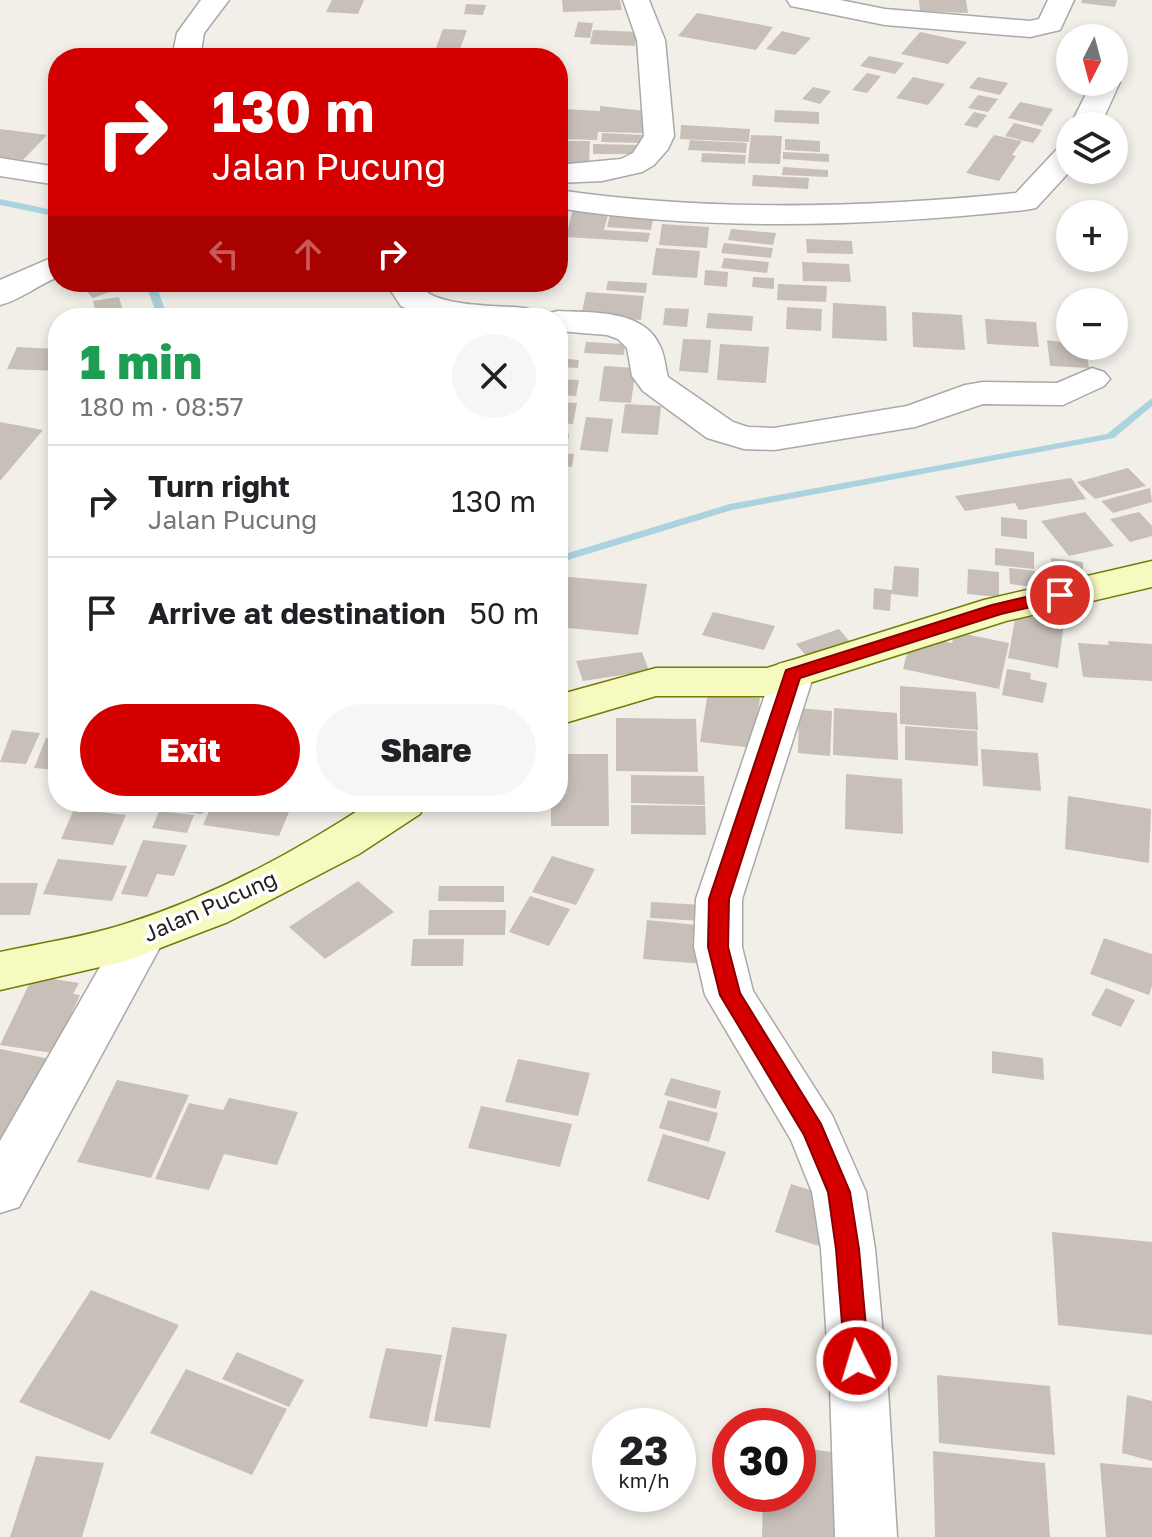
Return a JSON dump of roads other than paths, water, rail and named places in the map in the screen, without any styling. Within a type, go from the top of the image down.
[{"type":"main road","points":[[568,707],[656,682],[755,683],[793,674],[998,609],[1152,574]]},
{"type":"main road","name":"Jalan Pucung","points":[[0,971],[141,938],[215,907],[350,840],[390,812]]},
{"type":"street","points":[[186,48],[196,22],[216,0]]},
{"type":"street","points":[[568,173],[611,171],[628,166],[642,160],[656,146],[659,136],[651,40],[636,0]]},
{"type":"street","points":[[800,0],[908,20],[1038,28],[1056,33]]},
{"type":"street","points":[[1038,28],[1050,24],[1061,0]]},
{"type":"street","points":[[0,167],[48,174]]},
{"type":"street","points":[[568,201],[589,205],[772,215],[939,211],[1025,201],[1056,168]]},
{"type":"street","points":[[0,295],[22,280],[48,269]]},
{"type":"street","points":[[407,292],[417,304],[428,308]]},
{"type":"street","points":[[568,322],[612,325],[636,337],[643,346],[649,376],[655,384],[720,430],[744,438],[774,439],[915,416],[965,396],[983,393],[1063,394],[1092,379]]},
{"type":"street","points":[[793,674],[719,899],[718,947],[730,995],[814,1131],[839,1192],[848,1249],[857,1358],[866,1537]]},
{"type":"street","points":[[0,1190],[141,938]]},
{"type":"waterway","points":[[0,202],[48,212]]},
{"type":"waterway","points":[[154,292],[159,308]]},
{"type":"waterway","points":[[568,557],[730,507],[1110,436],[1152,401]]}]
